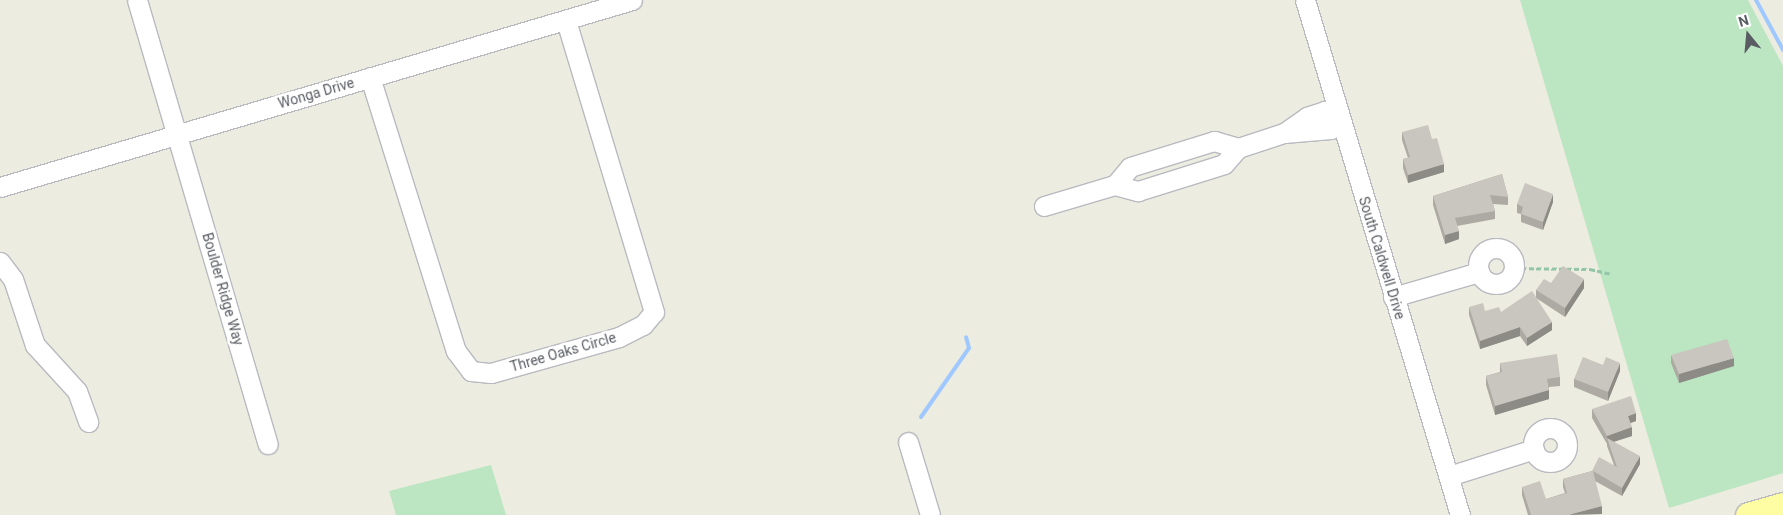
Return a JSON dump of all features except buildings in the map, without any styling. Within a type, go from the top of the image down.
[{"type":"main road","points":[[1748,515],[1783,505]]},
{"type":"street","name":"Boulder Ridge Way","points":[[137,0],[178,133],[268,444]]},
{"type":"street","name":"Wonga Drive","points":[[0,187],[632,0]]},
{"type":"street","name":"South Caldwell Drive","points":[[1305,0],[1460,515]]},
{"type":"street","name":"Three Oaks Circle","points":[[370,77],[456,350],[471,371],[491,373],[619,337],[643,325],[654,312],[566,20]]},
{"type":"street","points":[[1044,206],[1115,185],[1138,191],[1148,188],[1224,164],[1238,148],[1309,125],[1325,111],[1339,115]]},
{"type":"street","points":[[1115,185],[1130,167],[1214,141],[1238,148]]},
{"type":"street","points":[[1491,248],[1507,252],[1514,268],[1510,278],[1495,284],[1479,272],[1478,260],[1491,248]]},
{"type":"street","points":[[0,262],[13,279],[35,345],[76,392],[88,422]]},
{"type":"street","points":[[1393,297],[1479,272]]},
{"type":"street","points":[[908,442],[930,515]]},
{"type":"street","points":[[1449,476],[1534,449]]},
{"type":"path","points":[[1514,268],[1590,269],[1611,274]]},
{"type":"green space","points":[[1520,0],[1748,0],[1783,66],[1783,473],[1669,508]]},
{"type":"green space","points":[[491,465],[506,515],[396,515],[389,491]]},
{"type":"waterway","points":[[1756,0],[1783,50]]},
{"type":"waterway","points":[[921,417],[969,348],[966,337]]}]
